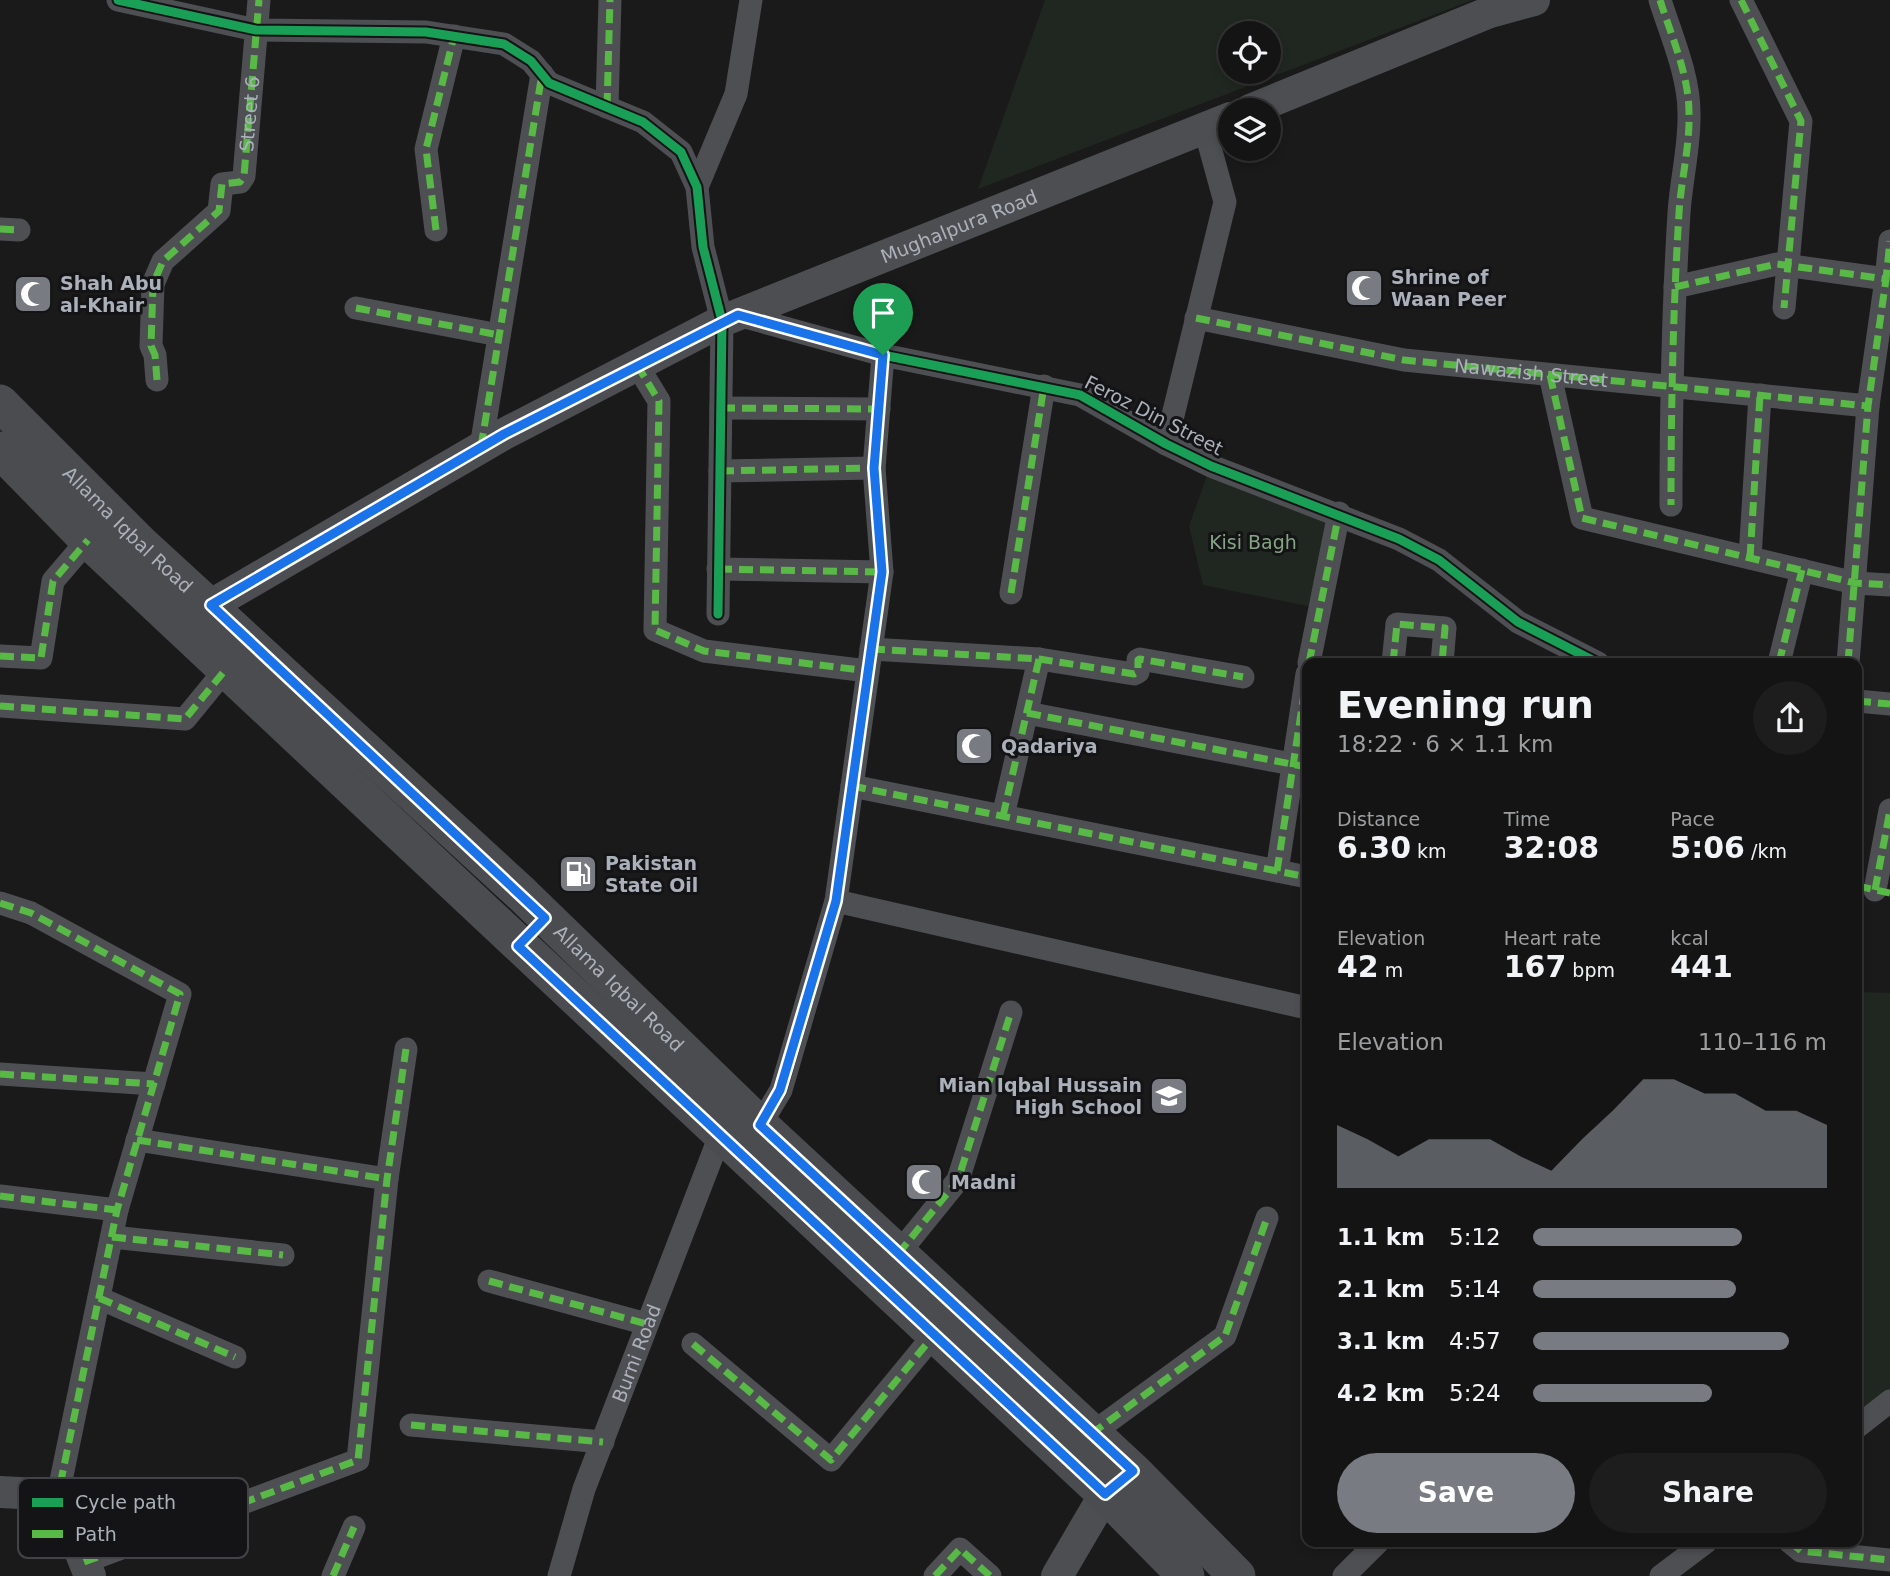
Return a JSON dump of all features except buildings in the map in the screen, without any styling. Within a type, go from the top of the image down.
[{"type":"main road","points":[[1279,98],[1490,12],[1534,0]]},
{"type":"main road","name":"Mughalpura Road","points":[[211,605],[481,447],[730,318],[1217,123]]},
{"type":"main road","name":"Allama Iqbal Road","points":[[0,403],[142,545],[211,605],[545,918],[760,1125],[1133,1471],[1237,1576]]},
{"type":"main road","name":"Allama Iqbal Road","points":[[0,450],[88,540],[1105,1494],[1186,1576]]},
{"type":"main road","points":[[518,946],[545,918]]},
{"type":"main road","points":[[1057,1576],[1105,1494],[1133,1471]]},
{"type":"main road","points":[[0,1492],[18,1493]]},
{"type":"street","points":[[118,0],[256,30],[426,33],[504,44],[531,61],[549,83],[643,122],[681,152],[697,187],[704,247],[730,318],[721,408],[718,614]]},
{"type":"street","name":"Street 6","points":[[157,380],[155,355],[150,346],[153,284],[163,261],[219,211],[222,184],[240,183],[244,176],[259,0]]},
{"type":"street","points":[[607,107],[610,0]]},
{"type":"street","points":[[697,187],[736,94],[751,0]]},
{"type":"street","points":[[1660,0],[1677,52],[1689,111],[1679,210],[1675,287],[1671,386],[1671,505]]},
{"type":"street","points":[[1741,0],[1801,121],[1784,308]]},
{"type":"street","points":[[436,230],[426,149],[454,36]]},
{"type":"street","points":[[481,447],[542,74]]},
{"type":"street","points":[[1166,444],[1225,202],[1217,123]]},
{"type":"street","points":[[1848,658],[1868,406],[1890,241]]},
{"type":"street","points":[[1675,287],[1777,264],[1886,279]]},
{"type":"street","points":[[356,308],[499,335]]},
{"type":"street","name":"Nawazish Street","points":[[1196,317],[1397,359],[1868,406]]},
{"type":"street","name":"Feroz Din Street","points":[[730,318],[883,355],[1080,395],[1166,444],[1211,466],[1339,513],[1439,560],[1518,622],[1588,658]]},
{"type":"street","points":[[760,1125],[780,1090],[836,901],[882,572],[874,468],[883,355]]},
{"type":"street","points":[[637,365],[659,401],[654,630],[704,652],[870,660],[1039,659],[1134,674],[1138,672],[1140,659],[1243,677]]},
{"type":"street","points":[[1550,375],[1582,517],[1855,583],[1890,585]]},
{"type":"street","points":[[1012,593],[1044,386]]},
{"type":"street","points":[[1750,558],[1760,395]]},
{"type":"street","points":[[721,408],[879,409]]},
{"type":"street","points":[[720,471],[874,468]]},
{"type":"street","points":[[1310,658],[1339,513]]},
{"type":"street","points":[[0,656],[41,658],[53,581],[88,540]]},
{"type":"street","points":[[718,569],[882,572]]},
{"type":"street","points":[[1780,658],[1802,570]]},
{"type":"street","points":[[1394,658],[1397,624],[1445,628],[1443,658]]},
{"type":"street","points":[[1003,816],[1039,659]]},
{"type":"street","points":[[0,706],[185,719],[226,669]]},
{"type":"street","points":[[1862,701],[1890,704]]},
{"type":"street","points":[[1027,713],[1300,766]]},
{"type":"street","points":[[1277,871],[1300,766],[1302,740]]},
{"type":"street","points":[[852,786],[1302,876]]},
{"type":"street","points":[[1874,889],[1890,810]]},
{"type":"street","points":[[836,901],[1302,1007]]},
{"type":"street","points":[[0,903],[31,913],[180,994],[117,1210],[62,1478]]},
{"type":"street","points":[[898,1254],[958,1180],[1011,1012]]},
{"type":"street","points":[[248,1505],[358,1461],[387,1179],[406,1049]]},
{"type":"street","points":[[0,1074],[153,1084]]},
{"type":"street","name":"Burni Road","points":[[559,1576],[584,1489],[721,1133]]},
{"type":"street","points":[[137,1140],[387,1179]]},
{"type":"street","points":[[0,1196],[117,1210]]},
{"type":"street","points":[[1091,1434],[1225,1336],[1267,1218]]},
{"type":"street","points":[[112,1237],[283,1255]]},
{"type":"street","points":[[489,1281],[648,1324]]},
{"type":"street","points":[[99,1298],[235,1357]]},
{"type":"street","points":[[693,1344],[831,1460],[934,1335]]},
{"type":"street","points":[[1862,1423],[1890,1401]]},
{"type":"street","points":[[411,1425],[603,1441]]},
{"type":"street","points":[[334,1576],[354,1527]]},
{"type":"street","points":[[1344,1576],[1373,1547]]},
{"type":"street","points":[[1661,1576],[1699,1547]]},
{"type":"street","points":[[1796,1547],[1801,1551],[1890,1560]]},
{"type":"street","points":[[935,1576],[960,1549],[990,1576]]},
{"type":"street","points":[[87,1569],[115,1558]]},
{"type":"green space","points":[[1045,0],[1473,0],[1281,73],[1281,21],[1218,21],[1218,84],[1253,84],[978,189]]},
{"type":"green space","name":"Kisi Bagh","points":[[1208,473],[1339,513],[1318,608],[1203,585],[1189,526]]},
{"type":"green space","points":[[1862,992],[1890,993],[1890,1401],[1862,1423]]},
{"type":"marked path","points":[[157,380],[155,355],[151,346],[153,284],[163,261],[219,211],[222,184],[240,182],[244,176],[259,0]]},
{"type":"marked path","points":[[607,107],[610,0]]},
{"type":"marked path","points":[[1660,0],[1683,70],[1689,113],[1675,286],[1671,505]]},
{"type":"marked path","points":[[1741,0],[1801,121],[1784,308]]},
{"type":"marked path","points":[[436,230],[426,149],[454,36]]},
{"type":"marked path","points":[[481,447],[542,74]]},
{"type":"marked path","points":[[0,229],[19,230]]},
{"type":"marked path","points":[[1675,287],[1777,264],[1886,279],[1890,241]]},
{"type":"marked path","points":[[1848,658],[1868,406],[1886,279]]},
{"type":"marked path","points":[[356,308],[499,335]]},
{"type":"marked path","points":[[1196,318],[1404,360],[1868,406]]},
{"type":"marked path","points":[[637,365],[659,401],[655,630],[704,651],[868,671]]},
{"type":"marked path","points":[[1550,375],[1582,518],[1855,583],[1890,585]]},
{"type":"marked path","points":[[1011,593],[1044,386]]},
{"type":"marked path","points":[[1750,558],[1760,395]]},
{"type":"marked path","points":[[721,408],[879,409]]},
{"type":"marked path","points":[[720,471],[874,468]]},
{"type":"marked path","points":[[1310,658],[1339,513]]},
{"type":"marked path","points":[[0,656],[41,658],[53,581],[88,540]]},
{"type":"marked path","points":[[718,569],[882,572]]},
{"type":"marked path","points":[[1780,658],[1802,570]]},
{"type":"marked path","points":[[1394,658],[1397,624],[1445,628],[1442,658]]},
{"type":"marked path","points":[[871,649],[1039,659],[1134,674],[1138,672],[1140,659],[1243,677]]},
{"type":"marked path","points":[[1003,816],[1039,659]]},
{"type":"marked path","points":[[0,706],[185,719],[226,669]]},
{"type":"marked path","points":[[1862,701],[1890,704]]},
{"type":"marked path","points":[[1277,871],[1302,707]]},
{"type":"marked path","points":[[1027,713],[1302,766]]},
{"type":"marked path","points":[[852,786],[1302,876]]},
{"type":"marked path","points":[[1875,890],[1890,810]]},
{"type":"marked path","points":[[1862,887],[1890,893]]},
{"type":"marked path","points":[[0,903],[31,913],[180,994],[117,1210],[62,1478]]},
{"type":"marked path","points":[[898,1254],[958,1180],[1011,1012]]},
{"type":"marked path","points":[[248,1501],[358,1460],[387,1179],[406,1049]]},
{"type":"marked path","points":[[0,1074],[154,1084]]},
{"type":"marked path","points":[[137,1140],[387,1179]]},
{"type":"marked path","points":[[0,1196],[117,1210]]},
{"type":"marked path","points":[[1091,1434],[1225,1336],[1267,1218]]},
{"type":"marked path","points":[[112,1237],[283,1255]]},
{"type":"marked path","points":[[489,1281],[647,1324]]},
{"type":"marked path","points":[[99,1298],[235,1357]]},
{"type":"marked path","points":[[693,1344],[831,1460],[934,1335]]},
{"type":"marked path","points":[[411,1425],[603,1442]]},
{"type":"marked path","points":[[333,1576],[354,1527]]},
{"type":"marked path","points":[[1796,1547],[1801,1551],[1890,1560]]},
{"type":"marked path","points":[[935,1576],[960,1549],[990,1576]]},
{"type":"marked path","points":[[84,1562],[95,1558]]},
{"type":"cycle path","points":[[118,0],[256,30],[426,32],[504,44],[531,61],[549,83],[643,122],[681,152],[697,187],[703,247],[722,321],[718,614]]},
{"type":"cycle path","points":[[738,315],[883,355],[1080,395],[1166,444],[1211,466],[1399,539],[1439,560],[1518,622],[1588,658]]},
{"type":"cycle path","points":[[760,1125],[781,1090],[836,901],[882,572],[874,468],[883,355]]},
{"type":"place","name":"Shrine of Waan Peer","points":[[1364,288]]},
{"type":"place","name":"Shah Abu al-Khair","points":[[33,294]]},
{"type":"place","name":"Qadariya","points":[[974,746]]},
{"type":"place","name":"Pakistan State Oil","points":[[578,874]]},
{"type":"place","name":"Mian Iqbal Hussain High School","points":[[1169,1096]]},
{"type":"place","name":"Madni","points":[[924,1182]]},
{"type":"route","points":[[738,315],[883,355],[874,468],[882,572],[836,901],[780,1090],[760,1125],[1133,1471],[1105,1494],[518,946],[545,918],[211,605],[504,434],[738,315]]}]
